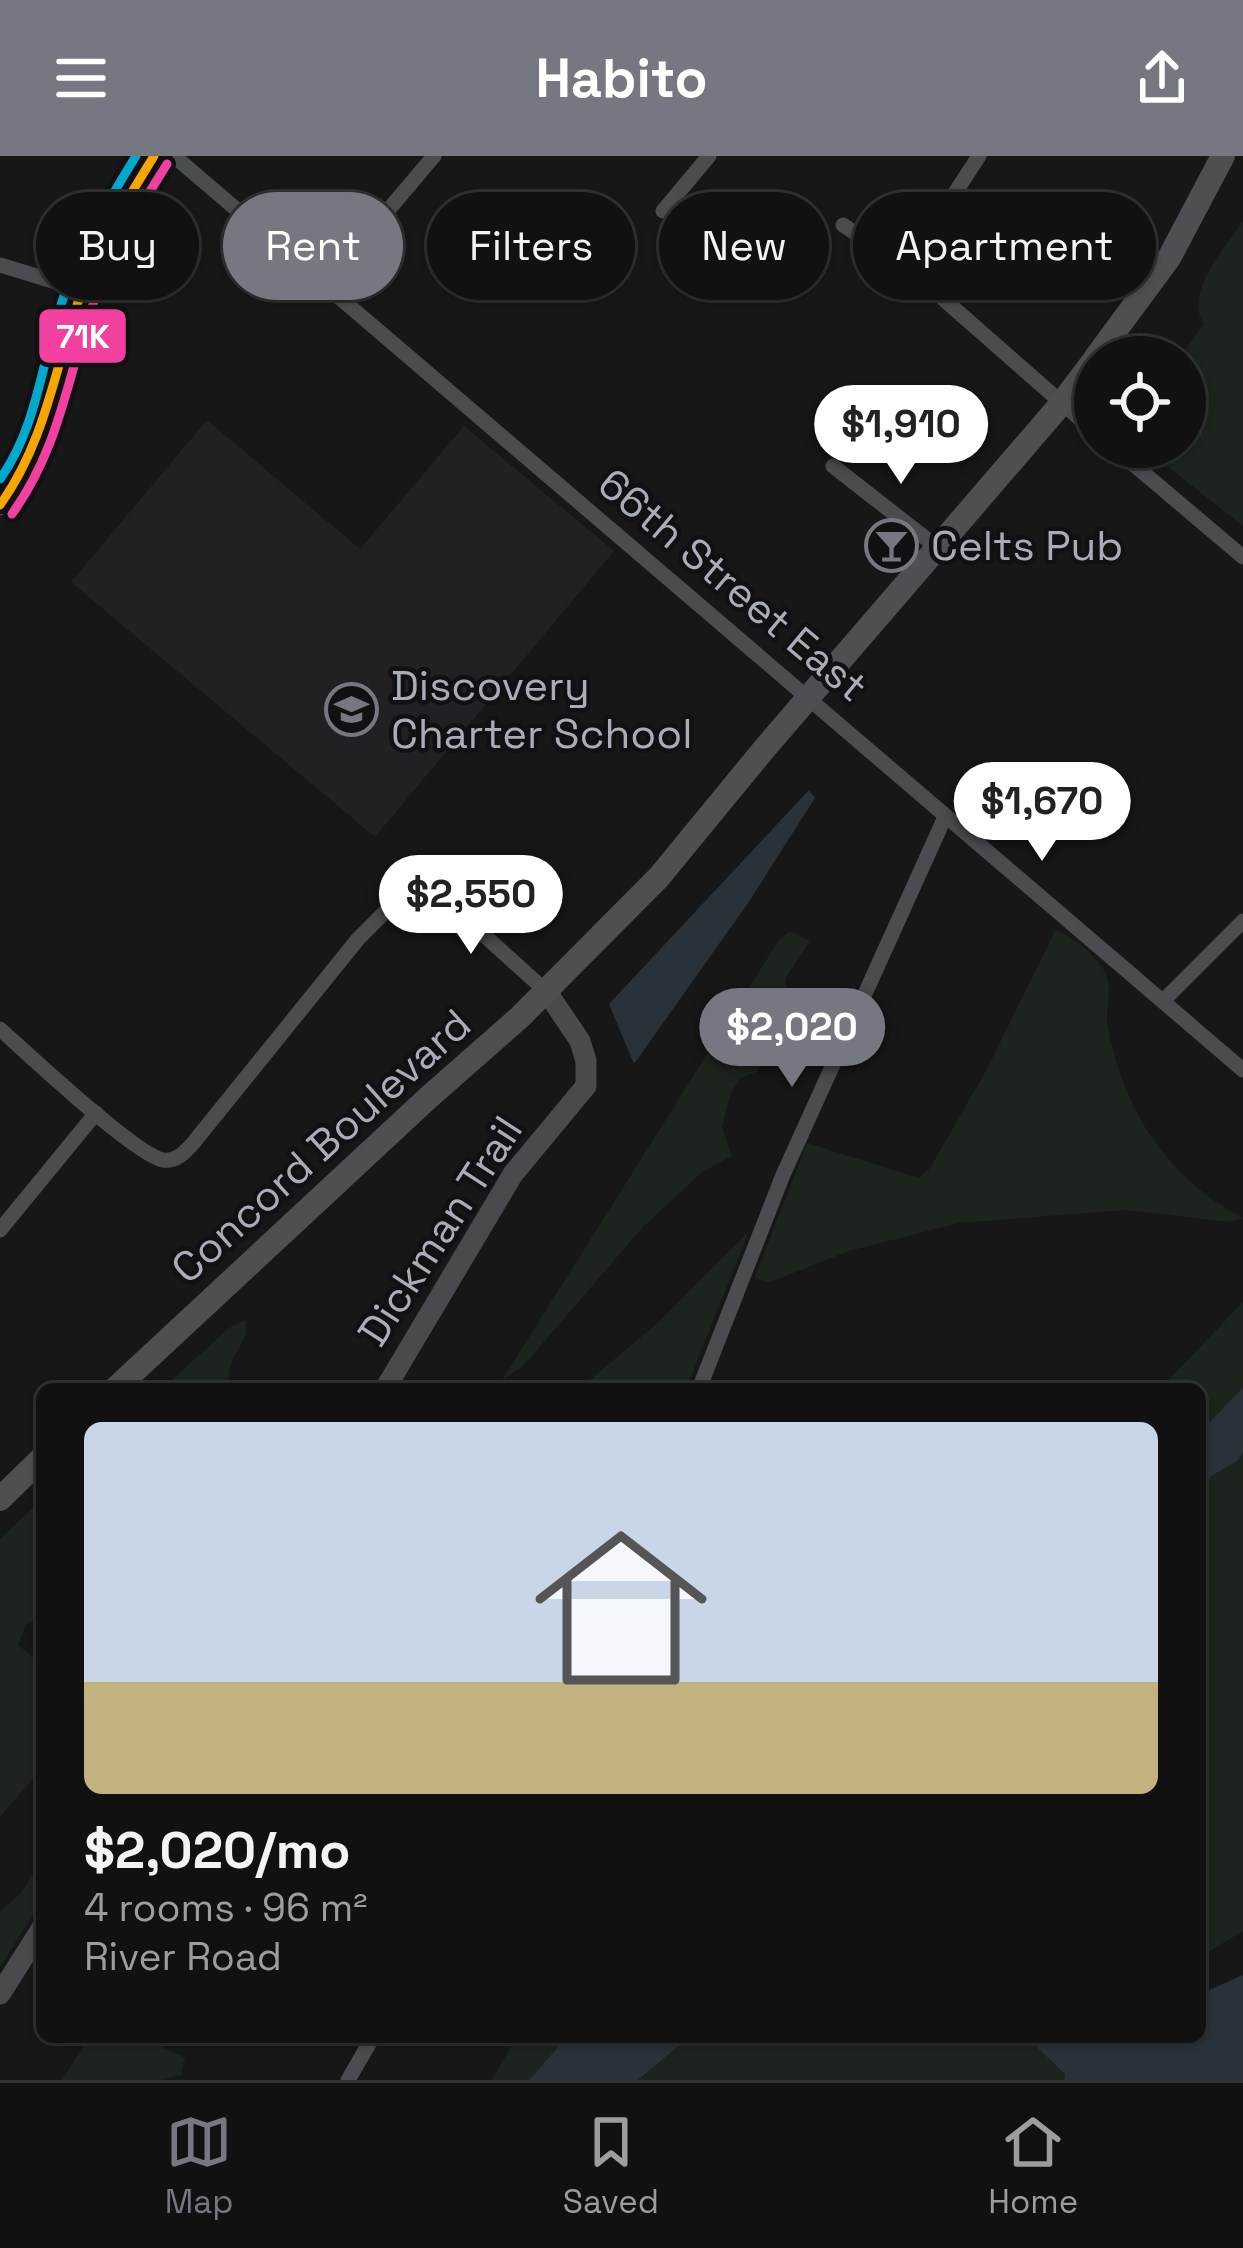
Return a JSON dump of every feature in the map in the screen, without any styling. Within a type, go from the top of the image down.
[{"type":"main road","name":"Concord Boulevard","points":[[1112,336],[1169,259],[1223,156]]},
{"type":"main road","name":"Concord Boulevard","points":[[122,1383],[548,992],[659,878],[1074,387]]},
{"type":"main road","points":[[0,1499],[36,1465]]},
{"type":"street","points":[[132,192],[154,156]]},
{"type":"street","name":"66th Street East","points":[[174,156],[223,198]]},
{"type":"street","points":[[403,193],[434,156]]},
{"type":"street","points":[[679,192],[710,156]]},
{"type":"street","points":[[956,192],[979,156]]},
{"type":"street","points":[[843,225],[853,232]]},
{"type":"street","points":[[0,265],[36,276]]},
{"type":"street","points":[[0,505],[15,487],[49,417],[79,300]]},
{"type":"street","name":"66th Street East","points":[[343,300],[1243,1070]]},
{"type":"street","points":[[944,300],[1074,415]]},
{"type":"street","points":[[833,466],[938,548]]},
{"type":"street","points":[[1138,468],[1243,557]]},
{"type":"street","points":[[701,1383],[782,1175],[945,817]]},
{"type":"street","points":[[0,1030],[95,1113],[149,1154],[166,1161],[180,1157],[194,1142],[358,939],[391,906],[420,889],[454,908],[548,992]]},
{"type":"street","points":[[1164,1000],[1243,921]]},
{"type":"street","name":"Dickman Trail","points":[[389,1383],[513,1174],[586,1086],[580,1041],[548,992]]},
{"type":"street","points":[[0,1230],[95,1113]]},
{"type":"street","points":[[0,1994],[36,1937]]},
{"type":"street","points":[[348,2080],[370,2043]]},
{"type":"shaded area","points":[[1243,221],[1243,526],[1170,468],[1206,468],[1206,336],[1195,336],[1204,324],[1199,298],[1218,257]]},
{"type":"shaded area","name":"Discovery Charter School","points":[[207,420],[360,549],[464,426],[614,551],[375,837],[71,582]]},
{"type":"shaded area","points":[[809,790],[815,798],[748,903],[634,1064],[609,1004]]},
{"type":"shaded area","points":[[1056,929],[1090,953],[1105,972],[1107,1020],[1115,1057],[1153,1139],[1192,1183],[1243,1218],[1229,1222],[1125,1210],[959,1223],[849,1251],[768,1283],[755,1277],[807,1143],[919,1178],[930,1168],[987,1069]]},
{"type":"shaded area","points":[[790,931],[810,941],[786,977],[785,984],[798,1003],[787,1035],[761,1047],[766,1060],[757,1072],[740,1078],[730,1095],[722,1127],[732,1156],[702,1172],[643,1227],[523,1366],[502,1380],[779,940]]},
{"type":"shaded area","points":[[749,1231],[688,1383],[586,1383],[659,1322]]},
{"type":"shaded area","points":[[1243,1302],[1243,1931],[1206,1953],[1206,1383],[1166,1383]]},
{"type":"shaded area","points":[[245,1320],[230,1383],[169,1383],[229,1328]]},
{"type":"shaded area","points":[[1243,1388],[1243,1452],[1206,1479],[1206,1426]]},
{"type":"shaded area","points":[[36,1505],[36,1620],[26,1625],[18,1645],[36,1659],[36,1775],[0,1817],[0,1539]]},
{"type":"shaded area","points":[[36,1870],[36,1910],[0,1967],[0,1911],[21,1893]]},
{"type":"shaded area","points":[[1243,1975],[1243,2080],[1064,2080],[1065,2074],[1032,2043],[1206,2043],[1206,1991]]},
{"type":"shaded area","points":[[85,2043],[162,2043],[185,2058],[181,2075],[159,2080],[62,2080]]},
{"type":"shaded area","points":[[513,2043],[562,2043],[529,2080],[492,2080]]},
{"type":"shaded area","points":[[562,2043],[682,2043],[638,2080],[529,2080]]},
{"type":"shaded area","points":[[682,2043],[1032,2043],[1065,2074],[1064,2080],[638,2080]]},
{"type":"transit line","points":[[0,479],[29,420],[73,272],[136,156]]},
{"type":"transit line","points":[[0,505],[40,427],[90,271],[154,156]]},
{"type":"transit line","name":"71K","points":[[12,514],[53,435],[103,279],[167,164]]},
{"type":"place","name":"Celts Pub","points":[[892,545]]},
{"type":"place","name":"Discovery Charter School","points":[[352,709]]}]
